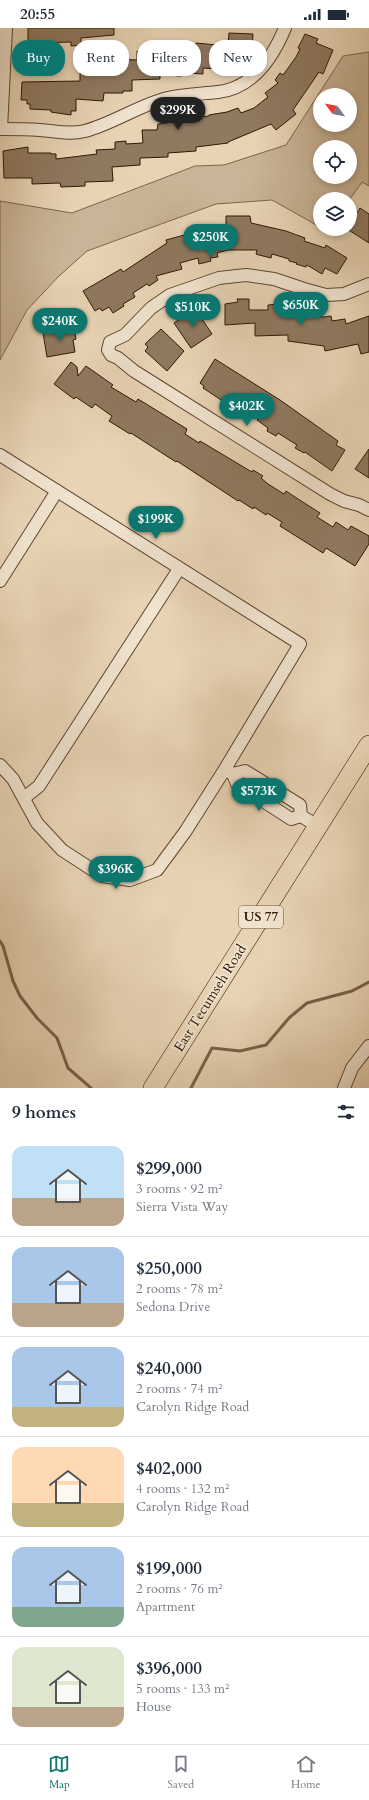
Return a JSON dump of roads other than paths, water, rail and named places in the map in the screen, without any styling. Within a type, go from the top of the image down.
[{"type":"main road","name":"East Tecumseh Road","points":[[153,1088],[369,745]]},
{"type":"street","points":[[6,28],[0,129],[38,130],[68,133],[85,131],[140,106],[165,99],[226,90],[243,83],[265,65],[271,57],[285,28]]},
{"type":"street","points":[[369,284],[344,294],[326,295],[274,279],[246,275],[219,278],[170,295],[151,308],[125,335],[110,342],[108,350],[111,355],[118,358],[134,371],[330,494],[344,502],[369,510]]},
{"type":"street","points":[[0,455],[300,644],[229,771],[157,870],[130,880],[102,876],[62,850],[37,823],[13,779],[0,765]]},
{"type":"street","points":[[0,581],[57,491]]},
{"type":"street","points":[[24,798],[39,786],[179,569]]},
{"type":"street","points":[[229,771],[237,784],[291,819],[301,816],[318,826]]},
{"type":"street","points":[[344,1088],[352,1068],[369,1046]]},
{"type":"waterway","points":[[0,941],[3,946],[13,981],[20,996],[37,1018],[57,1038],[68,1068],[91,1088]]},
{"type":"waterway","points":[[191,1088],[212,1048],[240,1051],[266,1045],[289,1018],[307,1003],[352,991],[369,982]]}]
